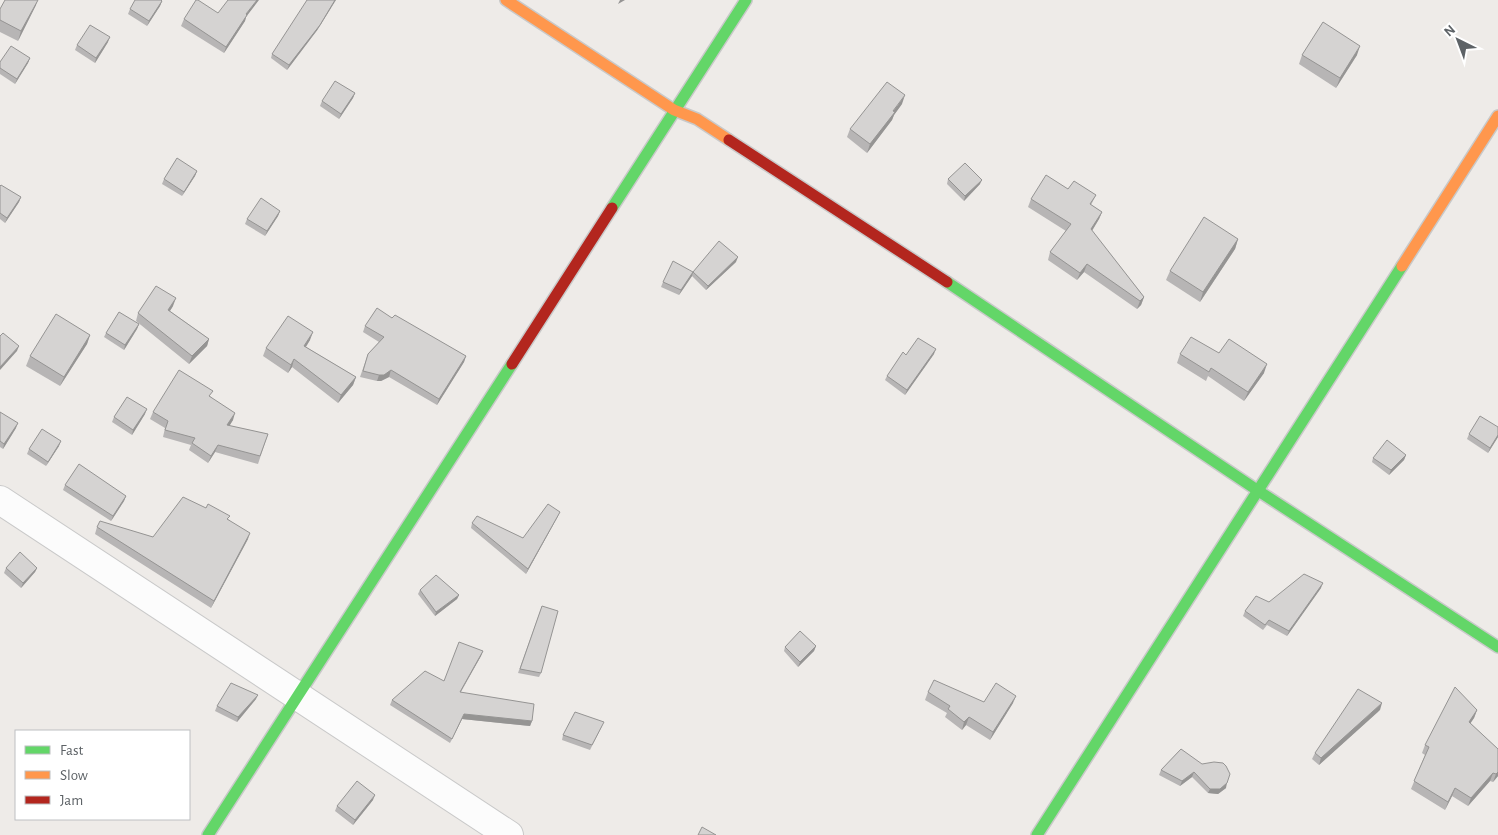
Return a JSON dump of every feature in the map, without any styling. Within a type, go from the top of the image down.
[{"type":"street","points":[[506,0],[674,110],[697,120],[978,301],[1257,490],[1498,647]]},
{"type":"street","points":[[208,835],[746,0]]},
{"type":"street","points":[[1037,835],[1498,116]]},
{"type":"street","points":[[0,500],[509,835]]},
{"type":"building","points":[[5,0],[38,0],[21,31],[0,20],[0,9]]},
{"type":"building","points":[[135,0],[162,1],[149,21],[130,9]]},
{"type":"building","points":[[196,0],[218,13],[228,0],[257,0],[226,47],[184,19]]},
{"type":"building","points":[[307,0],[335,0],[320,25],[289,65],[272,54]]},
{"type":"building","points":[[1323,22],[1360,46],[1340,78],[1302,55]]},
{"type":"building","points":[[90,25],[110,37],[96,58],[77,45]]},
{"type":"building","points":[[11,46],[30,58],[17,79],[0,68],[0,62]]},
{"type":"building","points":[[335,81],[355,93],[341,114],[322,101]]},
{"type":"building","points":[[887,82],[905,95],[893,111],[895,112],[870,144],[850,129]]},
{"type":"building","points":[[177,158],[197,171],[184,192],[164,179]]},
{"type":"building","points":[[965,163],[982,180],[965,196],[948,179]]},
{"type":"building","points":[[1046,175],[1068,189],[1074,181],[1096,195],[1090,204],[1102,212],[1091,229],[1144,297],[1140,301],[1087,264],[1080,273],[1050,252],[1071,224],[1031,199]]},
{"type":"building","points":[[1,185],[21,197],[7,218],[0,213]]},
{"type":"building","points":[[261,198],[280,211],[267,231],[247,219]]},
{"type":"building","points":[[1204,217],[1238,239],[1203,292],[1170,271]]},
{"type":"building","points":[[719,241],[738,257],[708,286],[693,272]]},
{"type":"building","points":[[673,261],[693,272],[681,290],[663,282]]},
{"type":"building","points":[[156,286],[176,298],[168,310],[209,339],[192,356],[138,313]]},
{"type":"building","points":[[377,308],[392,318],[395,315],[466,356],[439,399],[391,370],[384,375],[363,371],[368,354],[384,337],[365,326]]},
{"type":"building","points":[[119,312],[139,324],[125,345],[106,333]]},
{"type":"building","points":[[56,314],[90,335],[64,377],[30,356]]},
{"type":"building","points":[[288,316],[313,332],[304,346],[356,377],[341,395],[294,359],[291,365],[266,348]]},
{"type":"building","points":[[3,333],[19,346],[0,367],[0,336]]},
{"type":"building","points":[[1191,337],[1219,353],[1229,339],[1267,364],[1248,392],[1211,368],[1209,372],[1180,354]]},
{"type":"building","points":[[918,338],[936,349],[907,390],[887,376],[903,352],[906,355]]},
{"type":"building","points":[[179,370],[213,391],[209,396],[235,413],[227,425],[268,434],[260,456],[218,445],[211,456],[192,443],[195,438],[165,430],[168,421],[153,412]]},
{"type":"building","points":[[127,397],[147,409],[133,430],[114,417]]},
{"type":"building","points":[[0,412],[18,423],[4,444],[0,441]]},
{"type":"building","points":[[1480,416],[1498,427],[1498,435],[1490,448],[1469,434]]},
{"type":"building","points":[[42,429],[61,441],[48,462],[29,449]]},
{"type":"building","points":[[1387,440],[1406,455],[1391,470],[1373,458]]},
{"type":"building","points":[[79,464],[126,496],[113,516],[65,485]]},
{"type":"building","points":[[183,497],[206,508],[208,504],[230,516],[227,519],[250,533],[214,601],[97,527],[100,521],[153,537]]},
{"type":"building","points":[[548,504],[560,512],[528,569],[472,523],[477,516],[523,538]]},
{"type":"building","points":[[20,552],[37,568],[23,583],[6,568]]},
{"type":"building","points":[[1304,574],[1323,583],[1289,631],[1269,620],[1265,625],[1245,611],[1256,596],[1269,602]]},
{"type":"building","points":[[436,575],[459,595],[436,612],[420,590]]},
{"type":"building","points":[[542,606],[558,611],[541,673],[520,669]]},
{"type":"building","points":[[800,631],[816,646],[800,662],[785,647]]},
{"type":"building","points":[[459,642],[483,651],[460,692],[534,704],[532,721],[464,714],[452,739],[392,700],[425,671],[444,681]]},
{"type":"building","points":[[934,680],[984,702],[996,683],[1016,696],[993,732],[969,717],[964,722],[948,709],[950,706],[928,692]]},
{"type":"building","points":[[231,683],[258,695],[238,717],[217,706]]},
{"type":"building","points":[[1455,687],[1477,710],[1469,722],[1498,749],[1498,772],[1496,774],[1493,773],[1471,798],[1455,788],[1448,802],[1414,781],[1429,747],[1425,745]]},
{"type":"building","points":[[1358,689],[1382,703],[1321,758],[1315,753]]},
{"type":"building","points":[[575,712],[604,722],[592,745],[563,735]]},
{"type":"building","points":[[1181,749],[1202,764],[1223,763],[1230,774],[1227,783],[1220,789],[1210,789],[1194,772],[1182,781],[1161,770]]},
{"type":"building","points":[[357,781],[375,795],[355,820],[337,806]]},
{"type":"building","points":[[702,827],[716,835],[698,835]]},
{"type":"traffic: fast","points":[[612,208],[746,0]]},
{"type":"traffic: fast","points":[[1037,835],[1402,266]]},
{"type":"traffic: fast","points":[[947,282],[1257,490],[1498,647]]},
{"type":"traffic: fast","points":[[208,835],[512,364]]},
{"type":"traffic: slow","points":[[506,0],[674,110],[697,119],[729,140]]},
{"type":"traffic: slow","points":[[1402,266],[1498,116]]},
{"type":"traffic: jam","points":[[729,140],[947,282]]},
{"type":"traffic: jam","points":[[512,364],[612,208]]}]
